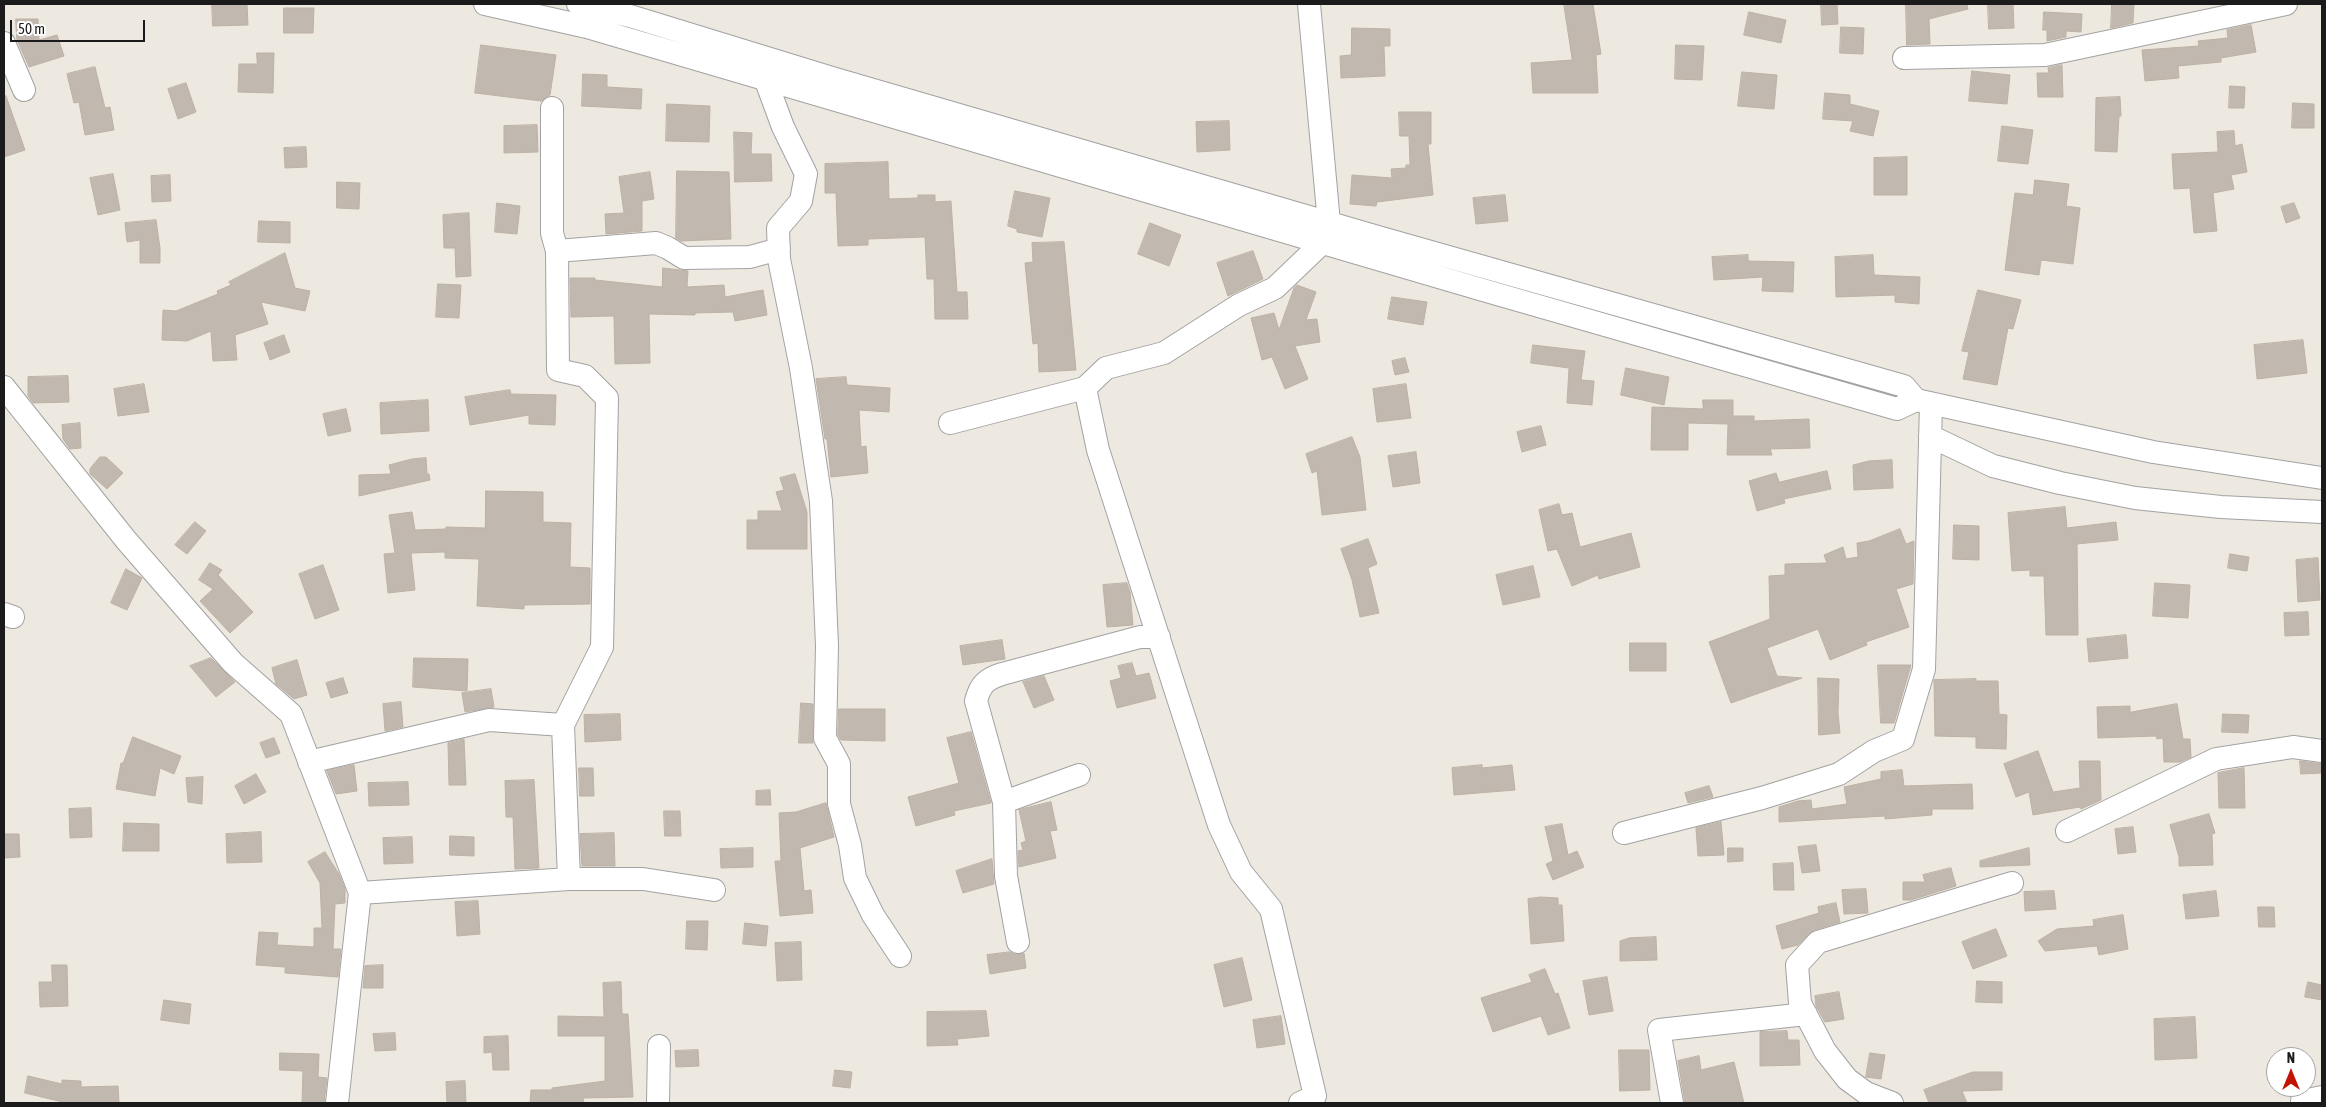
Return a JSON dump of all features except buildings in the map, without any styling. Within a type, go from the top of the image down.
[{"type":"street","points":[[485,4],[566,13],[766,81],[1326,233]]},
{"type":"street","points":[[578,4],[630,16],[832,78],[1897,409],[1923,402],[2153,452],[2322,478]]},
{"type":"street","points":[[950,423],[1085,388],[1106,368],[1164,353],[1239,305],[1275,288],[1326,233],[1309,4]]},
{"type":"street","points":[[1904,58],[2045,55],[2286,4]]},
{"type":"street","points":[[4,43],[24,90]]},
{"type":"street","points":[[766,81],[783,127],[806,174],[801,201],[778,228],[779,249],[801,368],[821,501],[828,646],[825,738],[839,764],[839,804],[850,845],[855,878],[873,915],[900,956]]},
{"type":"street","points":[[552,108],[552,233],[557,251],[558,370],[585,376],[607,398],[602,647],[563,725],[569,880]]},
{"type":"street","points":[[557,251],[656,243],[684,258],[750,256],[779,249]]},
{"type":"street","points":[[4,387],[126,540],[233,663],[291,714],[360,893],[337,1103]]},
{"type":"street","points":[[1085,388],[1098,450],[1219,825],[1241,872],[1271,909],[1314,1096],[1300,1103]]},
{"type":"street","points":[[1624,833],[1762,798],[1839,774],[1874,751],[1903,740],[1924,669],[1930,436],[1923,402]]},
{"type":"street","points":[[1930,436],[1993,466],[2060,483],[2135,498],[2220,507],[2322,512]]},
{"type":"street","points":[[1018,942],[1006,876],[1004,802],[976,701],[980,686],[990,678],[1002,674],[1140,637],[1159,637]]},
{"type":"street","points":[[309,762],[489,720],[563,725]]},
{"type":"street","points":[[2067,831],[2216,759],[2293,747],[2322,751]]},
{"type":"street","points":[[1004,802],[1080,775]]},
{"type":"street","points":[[360,893],[569,880],[643,880],[714,890]]},
{"type":"street","points":[[1892,1103],[1866,1093],[1848,1079],[1825,1051],[1800,1003],[1797,965],[1818,942],[2012,883]]},
{"type":"street","points":[[1672,1103],[1659,1030],[1806,1014]]},
{"type":"street","points":[[658,1103],[659,1046]]}]
